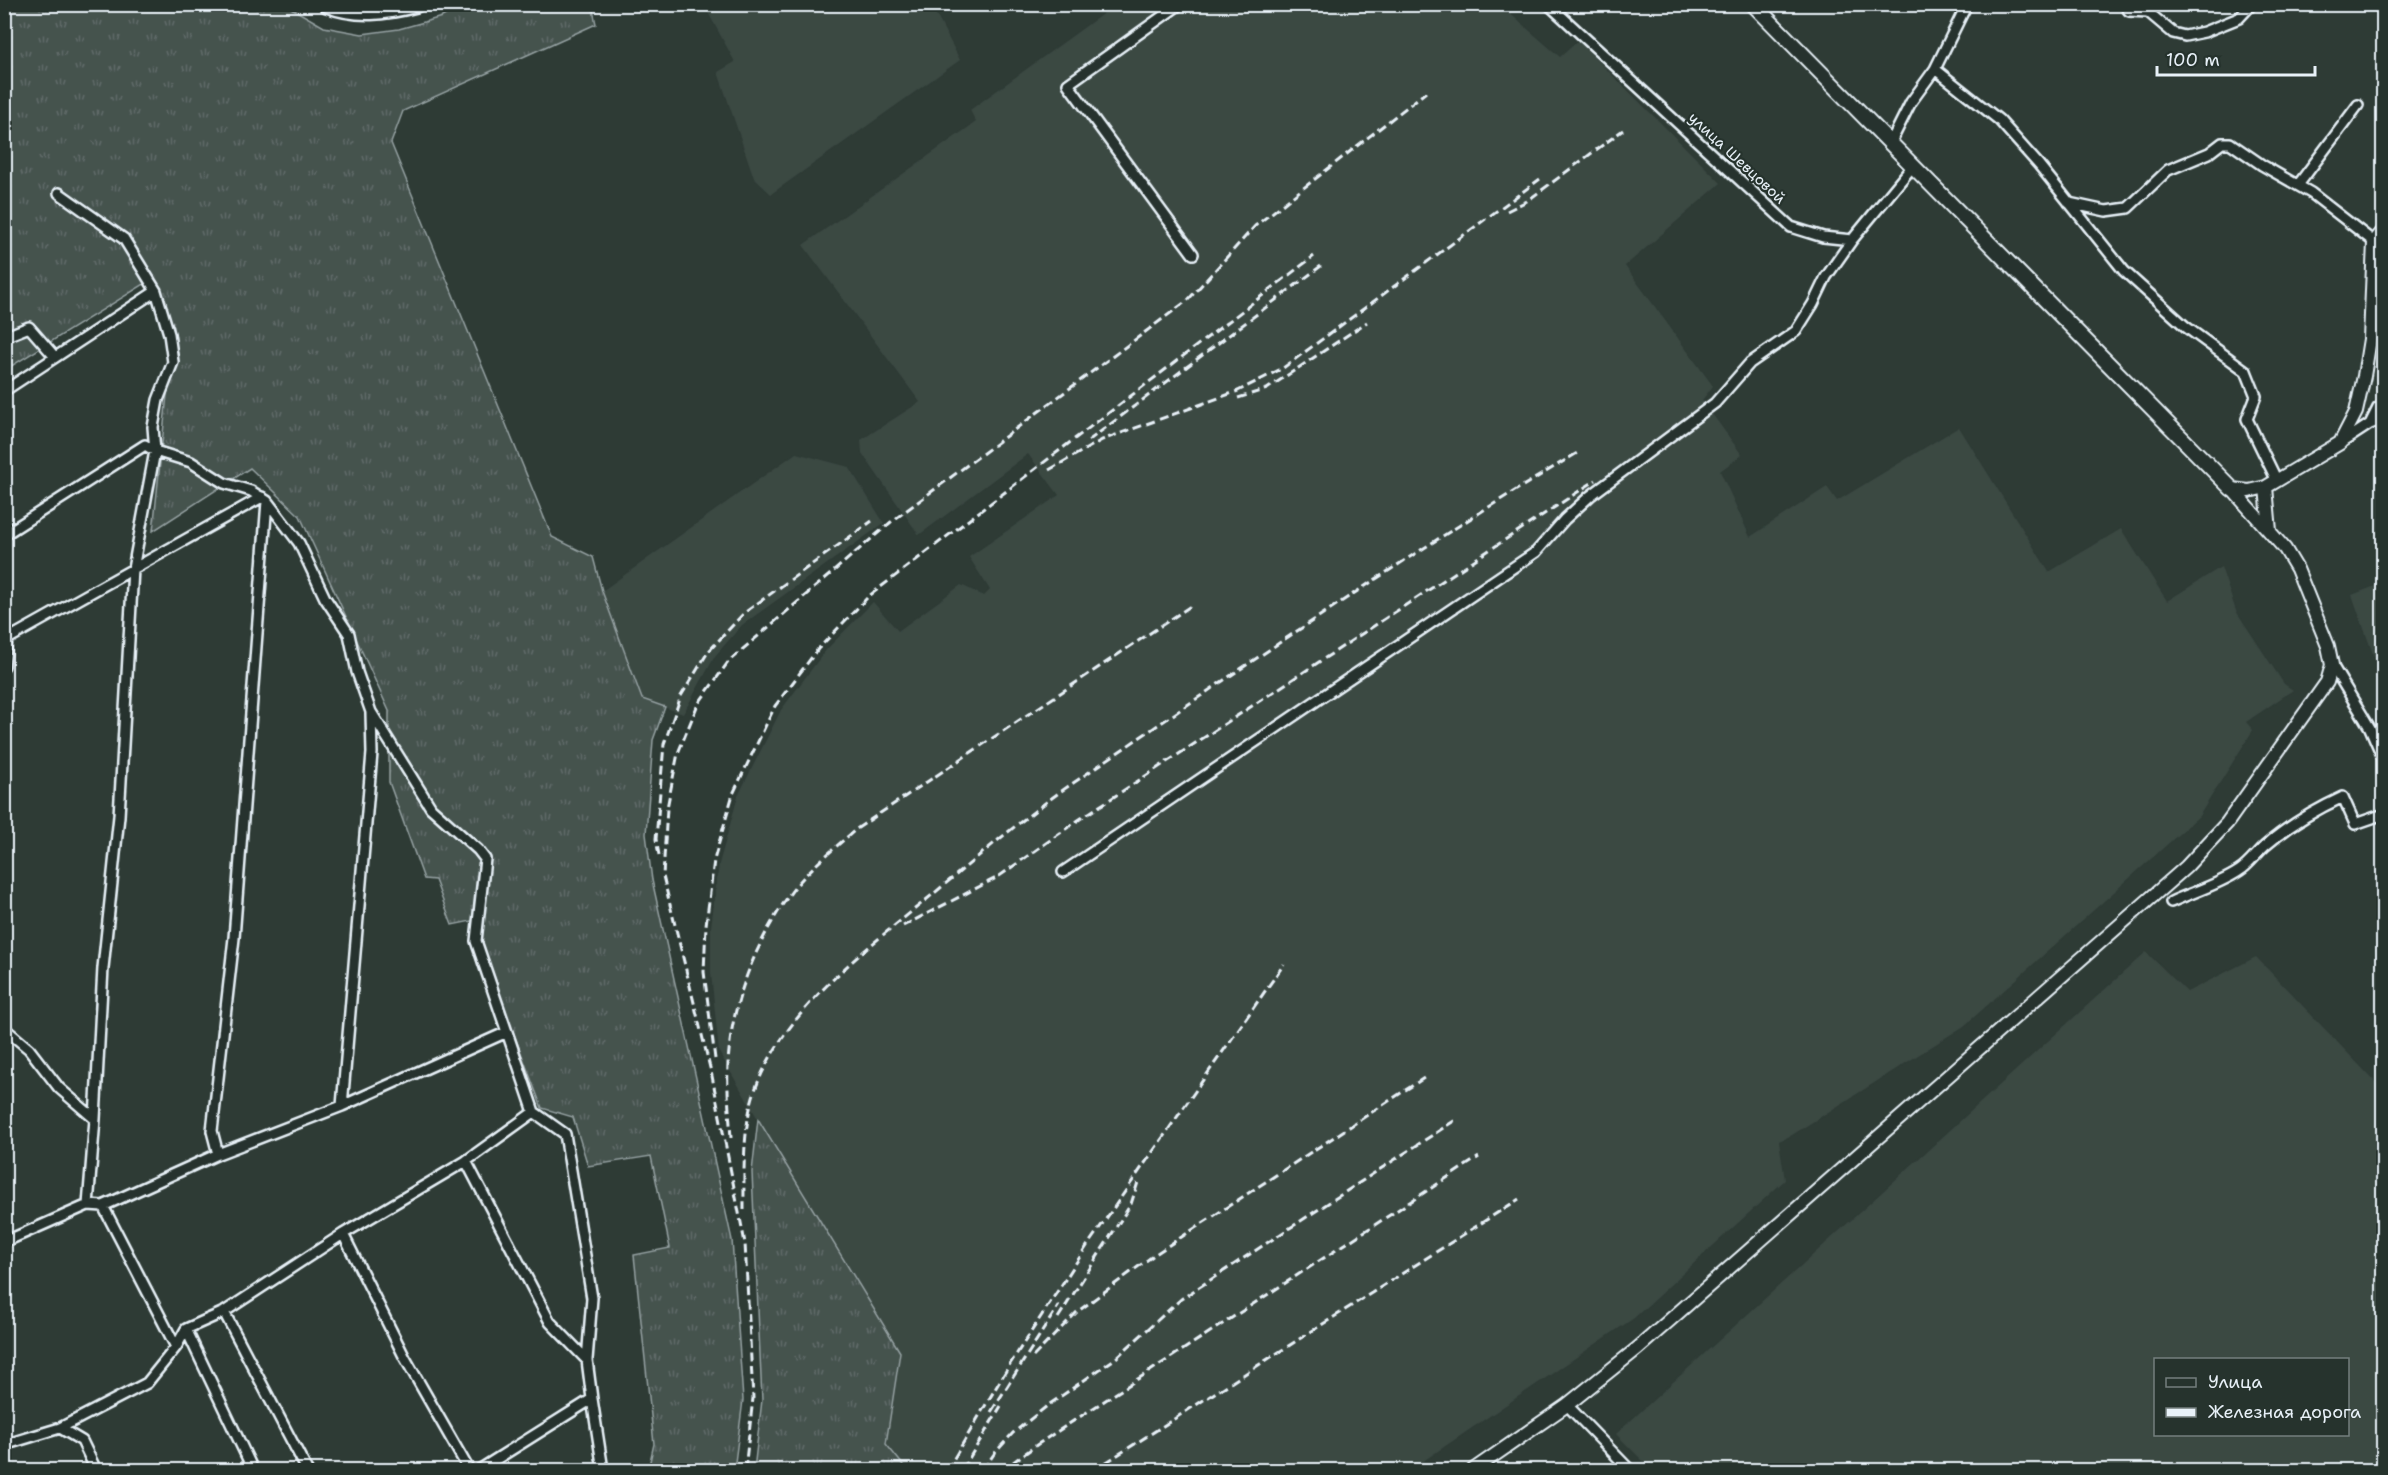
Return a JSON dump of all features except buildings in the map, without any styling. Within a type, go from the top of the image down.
[{"type":"main road","points":[[327,4],[344,11],[376,12],[416,4]]},
{"type":"main road","points":[[1753,4],[2232,489]]},
{"type":"street","points":[[1180,4],[1068,84],[1193,254]]},
{"type":"street","name":"улица Шевцовой","points":[[1548,4],[1791,227],[1823,237],[1852,240]]},
{"type":"street","points":[[1890,144],[1911,102],[1935,69],[1967,4]]},
{"type":"street","points":[[2124,4],[2128,11],[2148,12],[2173,33],[2185,36],[2204,32],[2239,18],[2252,4]]},
{"type":"street","points":[[1935,69],[1999,120],[2124,272],[2186,327],[2246,371],[2256,396],[2247,419],[2272,484],[2270,531]]},
{"type":"street","points":[[2298,185],[2358,105]]},
{"type":"street","points":[[2069,203],[2106,211],[2128,208],[2168,170],[2209,153],[2222,143],[2230,143],[2262,165],[2298,185],[2374,242]]},
{"type":"street","points":[[1063,872],[1536,552],[1564,519],[1590,496],[1715,403],[1750,363],[1796,331],[1826,277],[1852,240],[1912,167]]},
{"type":"street","points":[[59,193],[124,239],[156,291],[169,334],[173,362],[158,400],[153,427],[155,452],[134,569],[119,816],[103,968],[88,1204]]},
{"type":"street","points":[[2340,443],[2355,412],[2364,376],[2370,339],[2374,242],[2384,230]]},
{"type":"street","points":[[4,391],[156,291]]},
{"type":"street","points":[[4,337],[29,327],[55,357]]},
{"type":"street","points":[[2370,424],[2378,408],[2384,405]]},
{"type":"street","points":[[2232,489],[2249,491],[2272,484],[2370,424],[2384,419]]},
{"type":"street","points":[[4,535],[145,445],[155,452],[191,462],[224,483],[264,499],[299,543],[325,598],[349,634],[357,672],[371,712],[431,808],[485,859],[476,941],[534,1113],[565,1134],[592,1298],[587,1360],[603,1470]]},
{"type":"street","points":[[2232,489],[2285,549],[2297,570],[2328,646],[2332,665],[2370,728],[2384,760]]},
{"type":"street","points":[[4,666],[6,640],[264,499]]},
{"type":"street","points":[[218,1154],[212,1131],[234,938],[264,499]]},
{"type":"street","points":[[1473,1470],[1567,1405],[1647,1341],[2186,867],[2227,823],[2327,682],[2332,665]]},
{"type":"street","points":[[342,1106],[372,753],[371,712]]},
{"type":"street","points":[[2171,902],[2226,879],[2241,870],[2265,846],[2312,811],[2343,797],[2355,824],[2384,814]]},
{"type":"street","points":[[4,1028],[29,1048],[59,1088],[94,1119]]},
{"type":"street","points":[[4,1242],[88,1204],[103,1206],[218,1154],[342,1106],[507,1032]]},
{"type":"street","points":[[4,1445],[60,1428],[147,1383],[176,1347],[186,1329],[224,1312],[343,1233],[466,1161],[534,1113]]},
{"type":"street","points":[[466,1161],[550,1322],[587,1360]]},
{"type":"street","points":[[103,1206],[176,1347]]},
{"type":"street","points":[[343,1233],[405,1358],[469,1470]]},
{"type":"street","points":[[224,1312],[306,1470]]},
{"type":"street","points":[[186,1329],[253,1470]]},
{"type":"street","points":[[479,1470],[592,1399]]},
{"type":"street","points":[[1567,1405],[1630,1470]]},
{"type":"street","points":[[60,1428],[82,1441],[96,1470]]},
{"type":"shaded area","points":[[704,5],[931,5],[960,60],[771,194],[754,178],[718,72],[735,62]]},
{"type":"shaded area","points":[[1115,5],[1500,5],[1560,57],[1578,41],[1721,183],[1625,266],[1713,386],[1702,400],[1742,455],[1720,471],[1750,537],[1827,487],[1837,501],[1959,427],[2049,572],[2121,529],[2167,601],[2221,567],[2236,611],[2284,684],[2293,690],[2246,722],[2253,730],[2199,816],[1964,1026],[1779,1141],[1785,1180],[1634,1318],[1410,1470],[907,1470],[886,1444],[900,1351],[798,1188],[719,1052],[711,973],[711,927],[719,864],[738,796],[781,710],[826,650],[873,602],[898,631],[961,585],[984,596],[990,590],[969,557],[1059,495],[1028,454],[919,535],[862,453],[861,440],[920,402],[803,245],[976,122],[970,110]]},
{"type":"shaded area","points":[[796,453],[849,467],[884,523],[742,625],[715,656],[683,714],[642,699],[602,591]]},
{"type":"shaded area","points":[[2383,583],[2383,682],[2352,595]]},
{"type":"shaded area","points":[[2146,952],[2187,992],[2256,957],[2383,1090],[2383,1470],[1652,1470],[1616,1434]]},
{"type":"green space","points":[[5,5],[286,5],[324,27],[362,34],[399,29],[442,17],[463,5],[592,5],[596,24],[403,111],[391,143],[552,537],[593,557],[602,591],[642,699],[665,707],[653,740],[646,834],[652,880],[732,1240],[743,1400],[734,1470],[648,1470],[654,1444],[634,1255],[670,1248],[651,1156],[588,1166],[573,1117],[542,1108],[471,921],[452,925],[435,880],[424,879],[389,782],[389,711],[300,516],[250,468],[153,531],[174,327],[149,281],[5,370]]},
{"type":"green space","points":[[758,1119],[900,1352],[886,1444],[907,1470],[754,1470],[762,1400],[752,1172]]},
{"type":"railway","points":[[745,1470],[753,1398],[745,1243],[712,1076],[663,876],[667,808],[678,753],[698,704],[729,661],[891,522],[1188,300],[1255,226],[1426,92]]},
{"type":"railway","points":[[1507,211],[1527,201],[1623,130]]},
{"type":"railway","points":[[1049,470],[1102,440],[1238,391],[1283,368],[1540,179]]},
{"type":"railway","points":[[715,1059],[704,972],[706,925],[714,860],[733,794],[775,706],[818,649],[869,596],[1314,256]]},
{"type":"railway","points":[[1088,441],[1321,266]]},
{"type":"railway","points":[[1238,398],[1267,389],[1367,322]]},
{"type":"railway","points":[[744,1210],[747,1127],[753,1095],[759,1080],[773,1052],[791,1026],[812,1001],[859,956],[995,842],[1060,792],[1382,575],[1579,452]]},
{"type":"railway","points":[[903,926],[998,877],[1080,819],[1596,480]]},
{"type":"railway","points":[[659,855],[656,839],[664,744],[681,696],[708,652],[744,613],[872,521]]},
{"type":"railway","points":[[731,1138],[728,1062],[736,1010],[749,971],[766,933],[794,888],[855,830],[1192,605]]},
{"type":"railway","points":[[947,1470],[1010,1364],[1087,1246],[1284,964]]},
{"type":"railway","points":[[1033,1357],[1077,1312],[1154,1255],[1427,1076]]},
{"type":"railway","points":[[983,1470],[1013,1433],[1047,1406],[1116,1358],[1181,1299],[1457,1119]]},
{"type":"railway","points":[[1002,1470],[1038,1444],[1479,1157]]},
{"type":"railway","points":[[1058,1318],[1131,1204],[1139,1179]]},
{"type":"railway","points":[[1094,1470],[1519,1199]]},
{"type":"railway","points":[[991,1412],[1059,1305]]},
{"type":"railway","points":[[962,1470],[1001,1406]]}]
